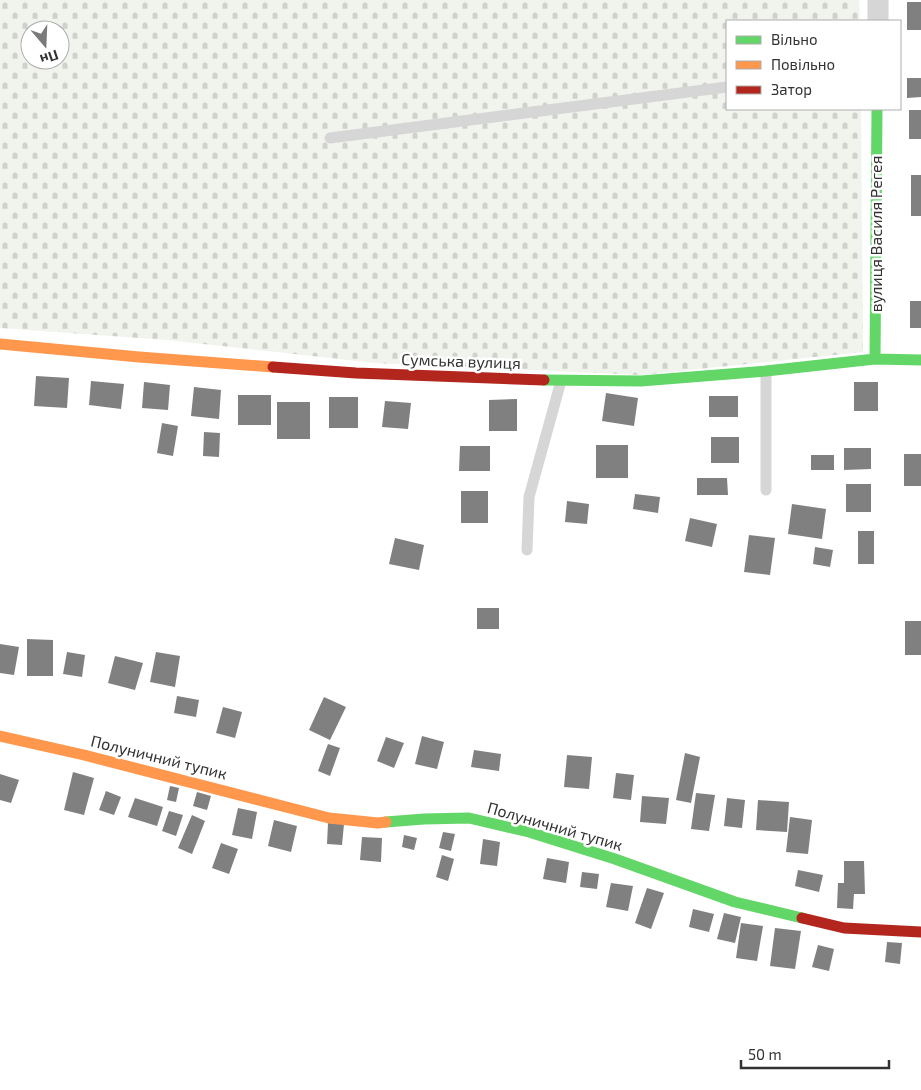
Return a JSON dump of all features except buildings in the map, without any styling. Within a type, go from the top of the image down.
[{"type":"street","points":[[878,0],[878,20]]},
{"type":"street","name":"вулиця Василя Регея","points":[[875,359],[877,110]]},
{"type":"street","name":"Сумська вулиця","points":[[0,344],[139,357],[356,373],[561,381],[641,381],[766,371],[875,359],[921,360]]},
{"type":"street","name":"Полуничний тупик","points":[[0,736],[84,755],[329,818],[378,823],[424,818],[469,818],[538,835],[735,902],[844,928],[921,932]]},
{"type":"lane","points":[[330,138],[726,88]]},
{"type":"lane","points":[[766,371],[766,490]]},
{"type":"lane","points":[[527,550],[529,497],[561,381]]},
{"type":"green space","points":[[0,0],[859,0],[860,20],[726,20],[726,110],[861,110],[863,352],[641,375],[375,363],[167,340],[0,328]]},
{"type":"traffic: fast","points":[[875,359],[877,110]]},
{"type":"traffic: fast","points":[[544,380],[641,381],[766,371],[875,359],[921,360]]},
{"type":"traffic: fast","points":[[386,822],[469,818],[529,832],[615,859],[735,902],[802,918]]},
{"type":"traffic: slow","points":[[0,344],[273,367]]},
{"type":"traffic: slow","points":[[0,736],[84,755],[329,818],[378,823],[386,822]]},
{"type":"traffic: jam","points":[[273,367],[356,373],[544,380]]},
{"type":"traffic: jam","points":[[802,918],[844,928],[921,932]]}]
